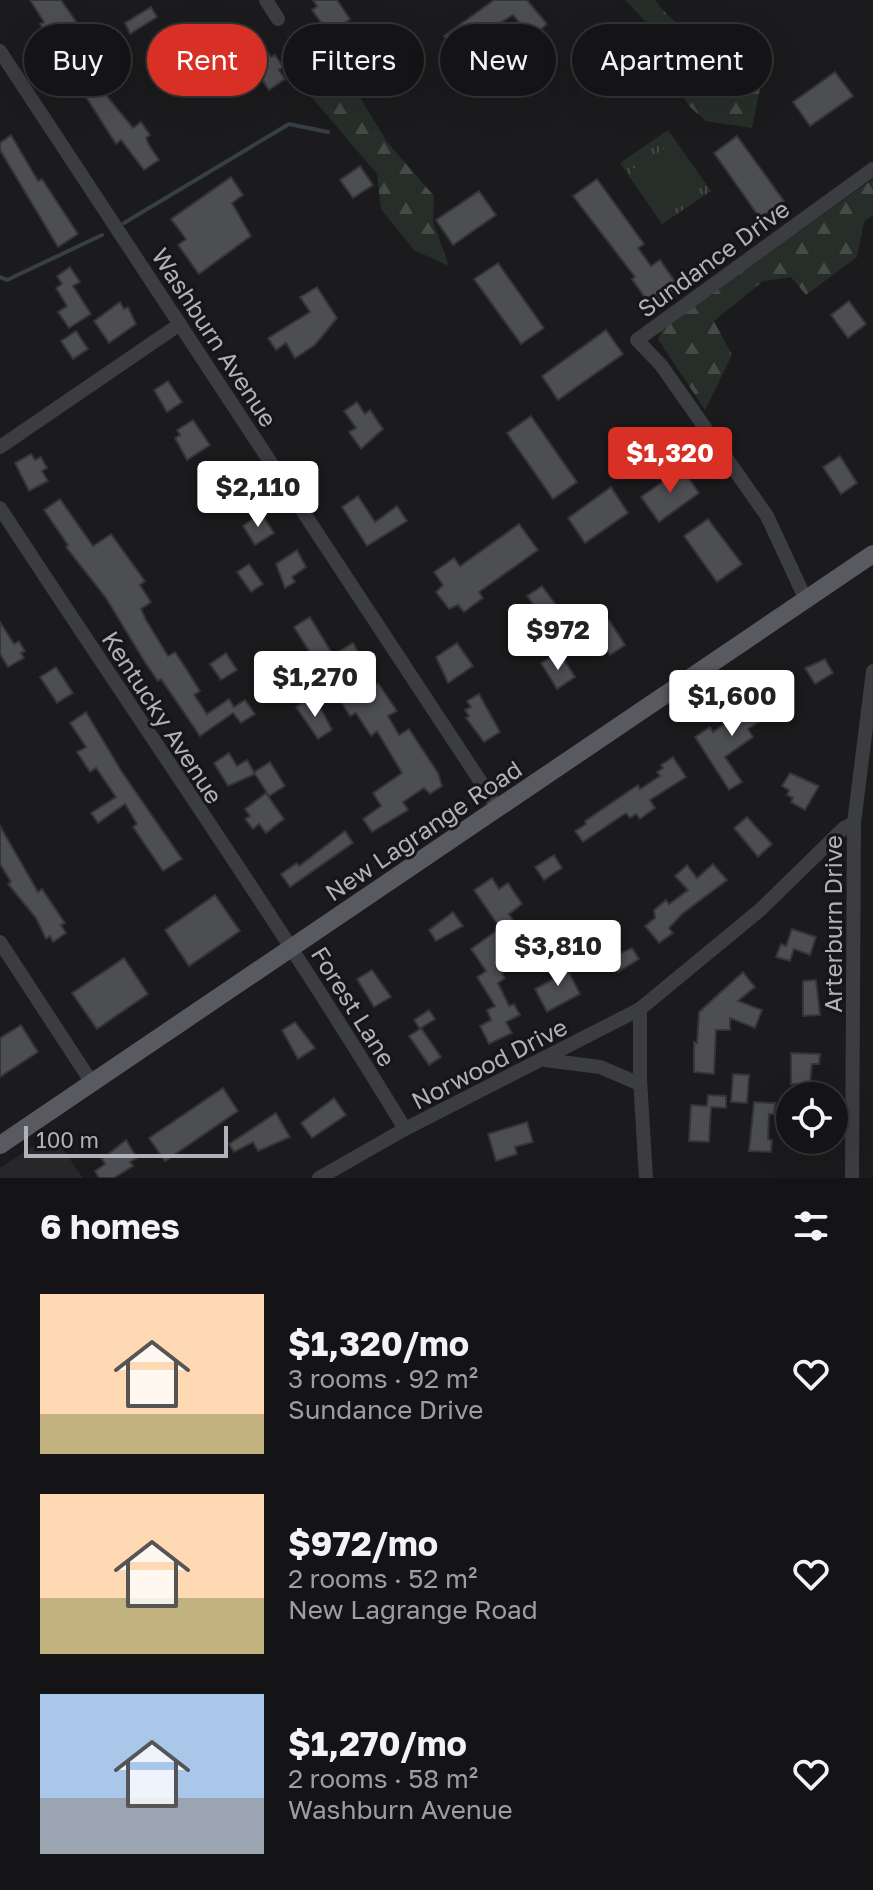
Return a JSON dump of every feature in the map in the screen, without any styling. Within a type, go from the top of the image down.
[{"type":"main road","name":"New Lagrange Road","points":[[0,1145],[873,554]]},
{"type":"street","points":[[266,0],[278,19]]},
{"type":"street","name":"Washburn Avenue","points":[[0,51],[498,808]]},
{"type":"street","name":"Sundance Drive","points":[[806,600],[767,516],[661,365],[637,340],[873,169]]},
{"type":"street","points":[[0,447],[180,324]]},
{"type":"street","name":"Kentucky Avenue","points":[[0,508],[291,948]]},
{"type":"street","name":"Arterburn Drive","points":[[852,1178],[854,823],[873,671]]},
{"type":"street","name":"Norwood Drive","points":[[319,1178],[405,1129],[640,1009],[760,910],[844,828],[854,823]]},
{"type":"street","points":[[0,942],[92,1083]]},
{"type":"street","name":"Forest Lane","points":[[291,948],[405,1129]]},
{"type":"street","points":[[640,1009],[640,1084],[646,1178]]},
{"type":"street","points":[[544,1060],[600,1067],[640,1084]]},
{"type":"shaded area","points":[[52,1134],[83,1178],[0,1178],[0,1168]]},
{"type":"green space","points":[[625,0],[655,0],[678,24],[648,24]]},
{"type":"green space","points":[[311,96],[358,96],[361,99],[387,142],[434,196],[433,222],[449,266],[414,250],[381,209],[377,174]]},
{"type":"green space","points":[[683,96],[758,96],[752,128],[706,121]]},
{"type":"green space","points":[[668,130],[711,191],[662,224],[620,163]]},
{"type":"green space","points":[[673,142],[700,182],[682,194],[655,155]]},
{"type":"green space","points":[[649,158],[676,198],[657,211],[630,171]]},
{"type":"green space","points":[[873,179],[873,215],[864,222],[857,257],[806,295],[791,277],[763,281],[714,321],[732,355],[705,410],[658,339],[663,328]]},
{"type":"building","points":[[30,0],[61,0],[78,24],[40,24],[44,22]]},
{"type":"building","points":[[313,0],[337,0],[350,19],[343,24],[322,24],[312,10],[317,6]]},
{"type":"building","points":[[494,0],[527,0],[547,24],[520,24],[513,15],[498,24],[461,24]]},
{"type":"building","points":[[151,7],[157,17],[131,33],[131,24],[125,23]]},
{"type":"building","points":[[267,51],[271,57],[275,55],[283,67],[279,70],[283,80],[269,90]]},
{"type":"building","points":[[835,72],[853,96],[810,126],[793,102]]},
{"type":"building","points":[[85,96],[107,96],[133,128],[141,122],[150,135],[146,138],[149,145],[159,160],[144,170],[121,140],[116,144]]},
{"type":"building","points":[[11,135],[38,181],[42,179],[78,234],[58,247],[0,150],[0,143]]},
{"type":"building","points":[[737,136],[784,201],[760,218],[714,153]]},
{"type":"building","points":[[360,166],[373,185],[353,198],[340,180]]},
{"type":"building","points":[[231,177],[243,195],[232,203],[251,236],[199,274],[178,245],[186,239],[171,219]]},
{"type":"building","points":[[597,179],[644,244],[638,248],[651,266],[660,260],[676,283],[670,287],[674,291],[660,301],[656,296],[648,302],[632,279],[635,277],[573,196]]},
{"type":"building","points":[[479,191],[496,215],[453,245],[436,220]]},
{"type":"building","points":[[498,263],[544,328],[521,344],[474,279]]},
{"type":"building","points":[[70,267],[80,282],[73,286],[91,314],[69,328],[58,312],[67,306],[56,288],[62,284],[57,276]]},
{"type":"building","points":[[317,287],[337,318],[315,345],[295,358],[286,343],[276,350],[268,338],[310,312],[300,297]]},
{"type":"building","points":[[849,301],[866,324],[848,338],[831,315]]},
{"type":"building","points":[[120,302],[124,309],[128,307],[136,324],[109,343],[94,321]]},
{"type":"building","points":[[606,330],[623,354],[558,400],[542,376]]},
{"type":"building","points":[[76,331],[88,349],[73,359],[61,341]]},
{"type":"building","points":[[168,381],[182,402],[167,412],[154,390]]},
{"type":"building","points":[[357,402],[365,414],[370,410],[383,429],[361,449],[349,432],[356,428],[344,411]]},
{"type":"building","points":[[531,416],[577,482],[553,499],[507,433]]},
{"type":"building","points":[[193,420],[210,445],[187,460],[175,438],[180,435],[177,430]]},
{"type":"building","points":[[31,454],[35,460],[41,457],[47,468],[42,471],[48,481],[29,491],[15,463]]},
{"type":"building","points":[[840,456],[857,483],[841,494],[823,467]]},
{"type":"building","points":[[229,468],[245,491],[230,501],[214,478]]},
{"type":"building","points":[[682,468],[699,493],[659,522],[641,497]]},
{"type":"building","points":[[611,487],[628,513],[585,543],[568,518]]},
{"type":"building","points":[[358,496],[375,522],[397,506],[407,521],[367,546],[342,507]]},
{"type":"building","points":[[60,499],[93,546],[111,534],[145,581],[140,585],[151,602],[141,609],[146,620],[168,656],[175,652],[185,667],[200,691],[194,695],[207,714],[229,699],[234,707],[245,700],[255,714],[241,723],[233,713],[200,736],[161,679],[158,681],[146,664],[106,598],[66,547],[68,545],[44,510]]},
{"type":"building","points":[[261,513],[274,533],[255,545],[243,526]]},
{"type":"building","points":[[708,519],[742,564],[717,582],[684,536]]},
{"type":"building","points":[[519,524],[538,550],[479,592],[483,598],[464,612],[458,605],[449,609],[436,592],[443,585],[434,572],[454,558],[460,566]]},
{"type":"building","points":[[297,550],[306,567],[292,577],[295,582],[285,588],[276,564]]},
{"type":"building","points":[[249,564],[263,584],[251,592],[237,572]]},
{"type":"building","points":[[542,586],[556,605],[541,615],[527,596]]},
{"type":"building","points":[[310,617],[333,655],[353,643],[360,655],[349,661],[350,668],[327,680],[294,627]]},
{"type":"building","points":[[600,620],[603,624],[609,620],[625,645],[610,655],[591,626]]},
{"type":"building","points":[[0,622],[14,644],[19,641],[25,651],[21,653],[24,658],[8,667],[0,654]]},
{"type":"building","points":[[457,643],[473,666],[448,683],[436,657]]},
{"type":"building","points":[[226,653],[237,670],[221,680],[210,664]]},
{"type":"building","points":[[553,656],[557,662],[563,658],[575,677],[557,689],[541,663]]},
{"type":"building","points":[[825,659],[833,673],[815,684],[805,668]]},
{"type":"building","points":[[56,667],[73,693],[57,703],[40,677]]},
{"type":"building","points":[[378,683],[397,711],[388,716],[399,735],[409,729],[438,773],[442,786],[430,794],[424,788],[403,802],[408,810],[372,832],[363,819],[381,806],[373,793],[402,773],[377,731],[371,736],[356,713],[350,716],[341,702],[347,698],[345,695],[358,687],[362,693]]},
{"type":"building","points":[[479,694],[500,732],[484,742],[466,718],[469,716],[465,710],[471,707],[467,701]]},
{"type":"building","points":[[761,695],[773,713],[748,729],[753,737],[725,757],[742,782],[729,790],[695,737],[710,727],[713,732],[743,710],[747,705],[745,702]]},
{"type":"building","points":[[307,699],[314,710],[321,709],[332,730],[318,739],[296,707]]},
{"type":"building","points":[[86,712],[122,772],[182,859],[163,871],[133,827],[137,824],[125,804],[98,823],[91,813],[116,797],[96,768],[90,772],[77,752],[86,747],[70,723]]},
{"type":"building","points":[[229,753],[237,766],[247,760],[254,772],[270,762],[285,786],[269,796],[255,774],[228,786],[214,763]]},
{"type":"building","points":[[673,757],[686,777],[650,800],[655,808],[640,819],[636,814],[630,818],[626,813],[583,842],[575,831],[586,824],[585,821],[638,785],[640,789],[660,776],[657,772],[663,768],[661,765]]},
{"type":"building","points":[[790,773],[819,786],[805,810],[791,802],[793,798],[787,795],[789,790],[782,786]]},
{"type":"building","points":[[266,793],[284,819],[266,833],[259,824],[253,829],[245,819],[250,816],[245,809]]},
{"type":"building","points":[[747,817],[772,844],[758,857],[734,828]]},
{"type":"building","points":[[0,826],[38,892],[42,889],[65,923],[61,925],[66,933],[53,942],[50,936],[46,939],[36,918],[8,884],[11,882],[0,864]]},
{"type":"building","points":[[345,831],[353,843],[290,887],[281,874],[297,863],[299,866]]},
{"type":"building","points":[[554,855],[562,868],[544,880],[535,867]]},
{"type":"building","points":[[713,864],[727,880],[682,914],[669,928],[673,933],[659,943],[645,926],[655,918],[654,910],[666,900],[669,904],[688,890],[675,876],[687,865],[697,878]]},
{"type":"building","points":[[492,878],[499,889],[508,883],[522,904],[509,914],[522,933],[515,938],[524,956],[501,971],[505,978],[498,983],[509,1006],[514,1004],[520,1015],[506,1022],[512,1033],[489,1044],[480,1026],[491,1020],[487,1010],[495,1006],[477,977],[486,971],[471,949],[500,928],[474,890]]},
{"type":"building","points":[[215,895],[240,931],[189,966],[165,930]]},
{"type":"building","points":[[453,912],[463,926],[436,941],[429,930]]},
{"type":"building","points":[[792,929],[816,937],[810,955],[794,949],[790,961],[776,957],[781,944],[786,946]]},
{"type":"building","points":[[632,948],[639,959],[618,972],[610,958]]},
{"type":"building","points":[[124,958],[148,994],[97,1029],[72,993]]},
{"type":"building","points":[[562,959],[580,994],[547,1012],[535,989],[557,977],[551,965]]},
{"type":"building","points":[[372,970],[391,997],[374,1007],[357,979]]},
{"type":"building","points":[[743,972],[755,987],[738,1001],[762,1010],[755,1028],[730,1018],[730,1030],[716,1030],[714,1074],[694,1072],[694,1042],[697,1043],[699,1012]]},
{"type":"building","points":[[816,980],[820,1015],[803,1016],[803,981]]},
{"type":"building","points":[[429,1010],[435,1019],[421,1028],[441,1057],[429,1065],[409,1036],[420,1029],[414,1020]]},
{"type":"building","points":[[295,1022],[315,1048],[298,1059],[282,1030]]},
{"type":"building","points":[[21,1025],[38,1052],[0,1077],[0,1038]]},
{"type":"building","points":[[791,1053],[820,1054],[819,1064],[812,1064],[810,1082],[791,1082]]},
{"type":"building","points":[[733,1074],[749,1075],[747,1103],[731,1102]]},
{"type":"building","points":[[223,1088],[238,1111],[165,1161],[149,1138]]},
{"type":"building","points":[[708,1095],[726,1096],[726,1108],[711,1107],[709,1142],[689,1141],[691,1105],[707,1106]]},
{"type":"building","points":[[334,1098],[346,1115],[312,1138],[301,1123]]},
{"type":"building","points":[[754,1102],[775,1103],[774,1114],[769,1114],[771,1152],[749,1151]]},
{"type":"building","points":[[276,1113],[290,1137],[258,1151],[253,1142],[234,1152],[229,1144]]},
{"type":"building","points":[[527,1122],[533,1142],[515,1147],[517,1154],[496,1161],[488,1134]]},
{"type":"building","points":[[126,1140],[137,1158],[130,1162],[133,1166],[114,1178],[99,1178],[95,1171],[105,1164],[102,1159]]},
{"type":"waterway","points":[[124,223],[289,124],[328,132]]},
{"type":"waterway","points":[[0,277],[7,280],[102,235]]}]
